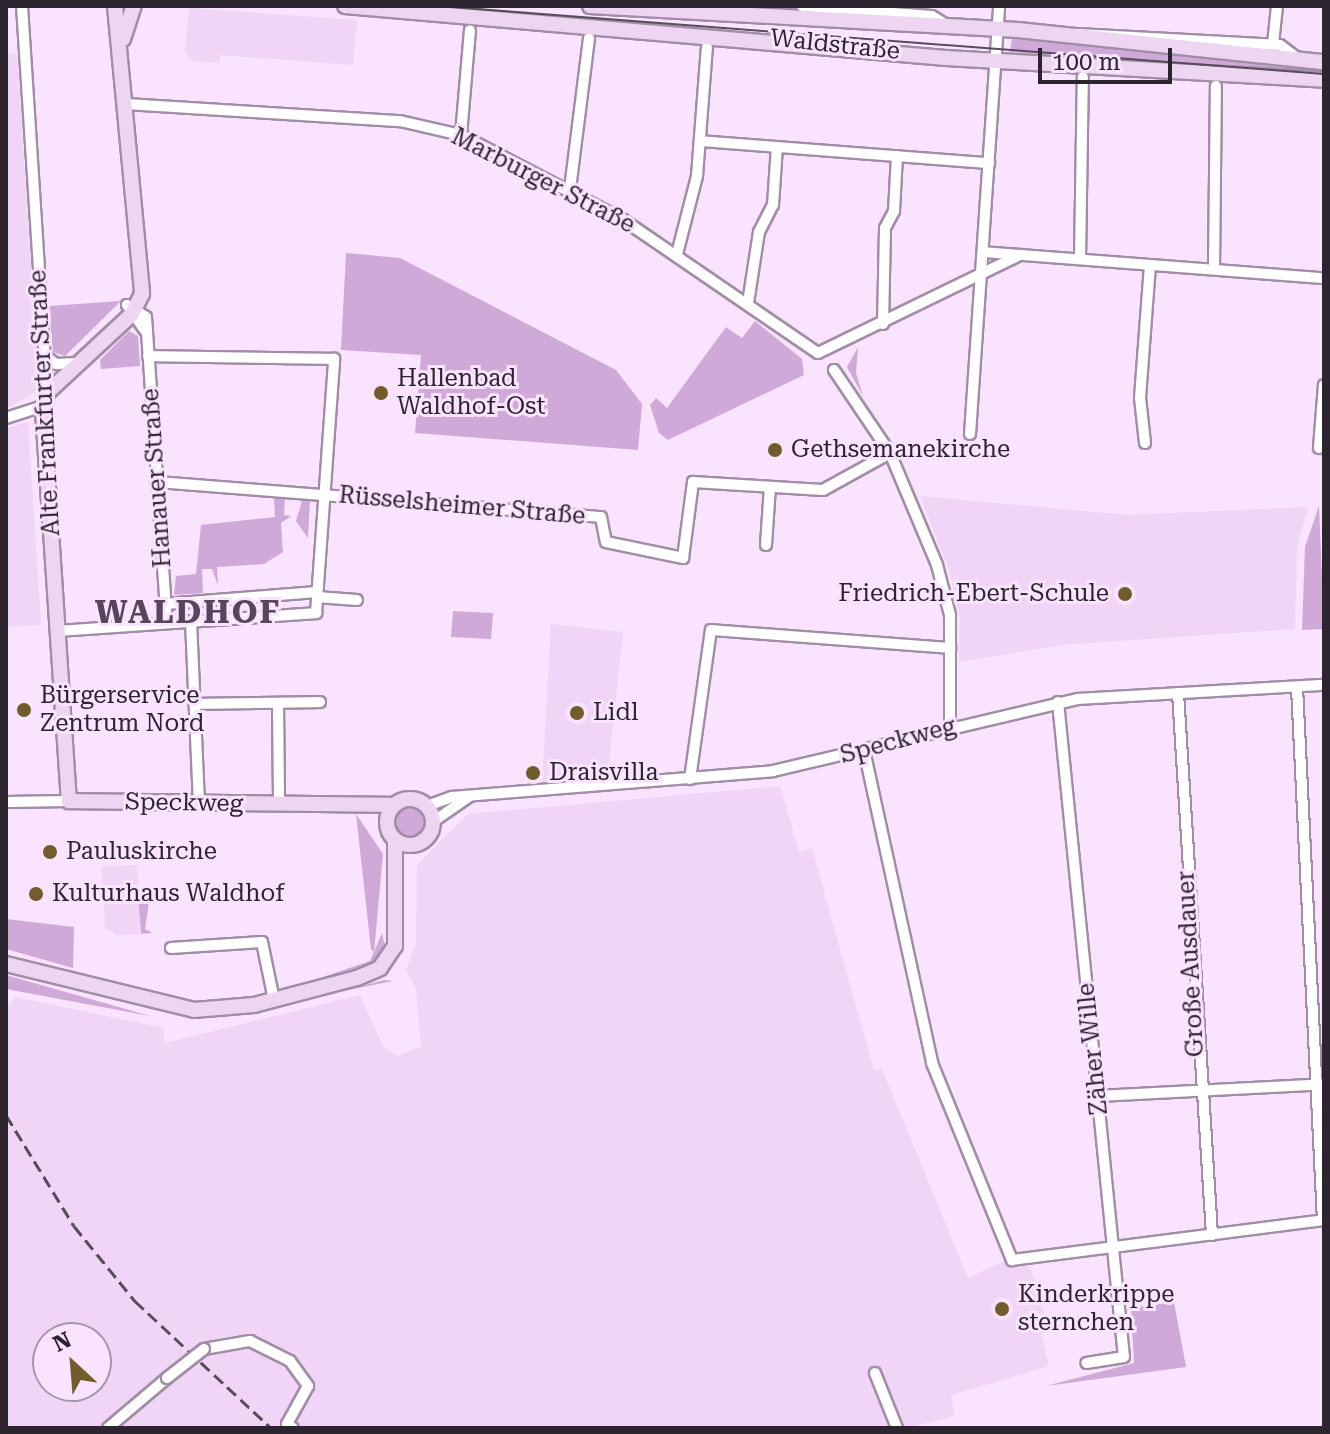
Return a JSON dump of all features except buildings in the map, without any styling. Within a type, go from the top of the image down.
[{"type":"street","name":"Alte Frankfurter Straße","points":[[22,6],[69,801]]},
{"type":"street","points":[[121,43],[134,6]]},
{"type":"street","name":"Waldstraße","points":[[345,6],[996,59],[1324,80]]},
{"type":"street","name":"Waldstraße","points":[[590,6],[953,30],[997,29],[1324,62]]},
{"type":"street","name":"Waldstraße","points":[[802,6],[932,16],[953,30]]},
{"type":"street","points":[[970,434],[999,6]]},
{"type":"street","points":[[1273,44],[1277,6]]},
{"type":"street","points":[[6,418],[45,400],[77,363],[132,309],[138,263],[119,10]]},
{"type":"street","points":[[461,135],[470,30]]},
{"type":"street","name":"Waldstraße","points":[[1070,37],[1088,30],[1273,44],[1297,58]]},
{"type":"street","points":[[570,189],[589,38]]},
{"type":"street","points":[[677,254],[700,141],[707,47]]},
{"type":"street","points":[[1080,259],[1083,77]]},
{"type":"street","points":[[1214,269],[1216,86]]},
{"type":"street","name":"Marburger Straße","points":[[126,104],[400,121],[461,135],[570,189],[677,254],[807,348],[828,352],[883,324]]},
{"type":"street","points":[[700,141],[989,163]]},
{"type":"street","points":[[748,303],[759,232],[773,205],[777,147]]},
{"type":"street","points":[[897,156],[894,211],[885,228],[883,324],[982,271],[1020,255]]},
{"type":"street","points":[[983,252],[1324,278]]},
{"type":"street","points":[[1145,443],[1140,398],[1150,265]]},
{"type":"street","name":"Hanauer Straße","points":[[132,309],[146,332],[167,623]]},
{"type":"street","points":[[44,355],[56,364],[77,363]]},
{"type":"street","points":[[59,631],[316,613],[334,359],[148,356]]},
{"type":"street","points":[[834,370],[890,453],[945,587],[950,648],[950,727]]},
{"type":"street","points":[[1319,448],[1324,385]]},
{"type":"street","name":"Rüsselsheimer Straße","points":[[156,482],[601,517],[606,542],[627,552],[683,558],[693,482],[823,490],[890,453]]},
{"type":"street","points":[[766,545],[770,487]]},
{"type":"street","points":[[165,604],[317,594],[357,600]]},
{"type":"street","points":[[191,621],[199,804]]},
{"type":"street","points":[[690,779],[711,630],[950,648]]},
{"type":"street","name":"Speckweg","points":[[6,802],[394,805],[415,799],[427,806],[472,795],[773,771],[1058,702],[1324,685]]},
{"type":"street","points":[[864,750],[932,1063],[1012,1260],[1324,1220],[1320,1084],[1297,687]]},
{"type":"street","name":"Große Ausdauer","points":[[1178,693],[1198,1091],[1212,1235]]},
{"type":"street","points":[[195,704],[320,702]]},
{"type":"street","name":"Zäher Wille","points":[[1058,702],[1124,1357],[1086,1363]]},
{"type":"street","points":[[278,703],[279,804]]},
{"type":"street","points":[[395,840],[411,845],[425,840],[434,821],[472,795]]},
{"type":"street","points":[[6,964],[175,1009],[274,1000],[386,963],[396,941],[395,840],[387,820],[362,805]]},
{"type":"street","points":[[387,820],[394,805]]},
{"type":"street","points":[[427,806],[434,821]]},
{"type":"street","points":[[394,885],[411,845]]},
{"type":"street","points":[[171,948],[262,942],[274,1000]]},
{"type":"street","points":[[1098,1096],[1320,1084]]},
{"type":"street","points":[[108,1428],[217,1342],[250,1341],[290,1361],[308,1395],[290,1426]]},
{"type":"street","points":[[875,1373],[897,1428]]},
{"type":"shaded area","points":[[189,8],[357,20],[353,65],[220,55],[219,63],[193,61],[185,52]]},
{"type":"shaded area","points":[[1012,38],[1324,67],[1324,76],[1010,52]]},
{"type":"shaded area","points":[[6,53],[17,54],[39,390],[6,409]]},
{"type":"shaded area","points":[[346,253],[400,258],[616,370],[642,404],[638,450],[415,433],[421,355],[341,350]]},
{"type":"shaded area","points":[[121,301],[65,356],[53,352],[49,306]]},
{"type":"shaded area","points":[[755,321],[802,359],[804,375],[668,440],[659,433],[650,405],[656,398],[667,408],[726,327],[742,338]]},
{"type":"shaded area","points":[[129,331],[138,336],[140,366],[101,369],[100,360]]},
{"type":"shaded area","points":[[858,347],[856,373],[863,396],[847,367]]},
{"type":"shaded area","points":[[28,422],[41,625],[6,627],[6,428]]},
{"type":"shaded area","name":"Friedrich-Ebert-Schule","points":[[920,496],[1128,515],[1308,507],[1297,547],[1295,629],[1061,645],[959,662],[960,617],[949,570]]},
{"type":"shaded area","points":[[274,498],[285,498],[284,515],[291,516],[281,523],[283,552],[264,564],[217,567],[218,585],[212,569],[202,569],[203,593],[174,595],[176,576],[196,574],[201,525],[275,517]]},
{"type":"shaded area","points":[[303,498],[310,499],[308,538],[296,521]]},
{"type":"shaded area","points":[[1319,506],[1324,629],[1302,630],[1305,547]]},
{"type":"shaded area","points":[[453,611],[493,613],[491,639],[451,637]]},
{"type":"shaded area","points":[[551,624],[623,632],[607,780],[542,785]]},
{"type":"shaded area","points":[[780,786],[799,852],[812,849],[874,1071],[882,1069],[968,1278],[1006,1260],[1030,1267],[1050,1331],[1041,1334],[1049,1366],[951,1395],[955,1416],[906,1428],[6,1428],[6,1010],[16,997],[163,1028],[165,1043],[360,995],[384,1048],[397,1056],[421,1047],[416,988],[406,971],[416,941],[417,865],[468,814]]},
{"type":"shaded area","points":[[410,806],[421,811],[426,822],[421,833],[410,838],[399,833],[394,822],[399,811]]},
{"type":"shaded area","points":[[356,814],[383,854],[374,952],[371,949]]},
{"type":"shaded area","points":[[137,865],[140,934],[116,935],[105,928],[102,867]]},
{"type":"shaded area","points":[[150,895],[145,929],[152,933],[141,934],[138,896]]},
{"type":"shaded area","points":[[6,919],[74,927],[73,968],[6,949]]},
{"type":"shaded area","points":[[382,933],[385,947],[372,963],[341,977],[291,988],[370,961]]},
{"type":"shaded area","points":[[6,975],[150,1016],[6,989]]},
{"type":"shaded area","points":[[384,980],[393,981],[294,1001],[351,989]]},
{"type":"shaded area","points":[[1174,1302],[1186,1367],[1046,1386],[1134,1363],[1131,1308]]},
{"type":"tram line","points":[[438,6],[1324,74]]},
{"type":"railway","points":[[6,1115],[74,1226],[135,1301],[271,1428]]},
{"type":"place","name":"Hallenbad Waldhof-Ost","points":[[381,393]]},
{"type":"place","name":"Gethsemanekirche","points":[[775,450]]},
{"type":"place","name":"Friedrich-Ebert-Schule","points":[[1125,594]]},
{"type":"place","name":"Bürgerservice Zentrum Nord","points":[[24,710]]},
{"type":"place","name":"Lidl","points":[[577,713]]},
{"type":"place","name":"Draisvilla","points":[[533,773]]},
{"type":"place","name":"Pauluskirche","points":[[50,852]]},
{"type":"place","name":"Kulturhaus Waldhof","points":[[36,894]]},
{"type":"place","name":"Kinderkrippe sternchen","points":[[1002,1309]]},
{"type":"district","name":"WALDHOF","points":[[188,612]]}]
